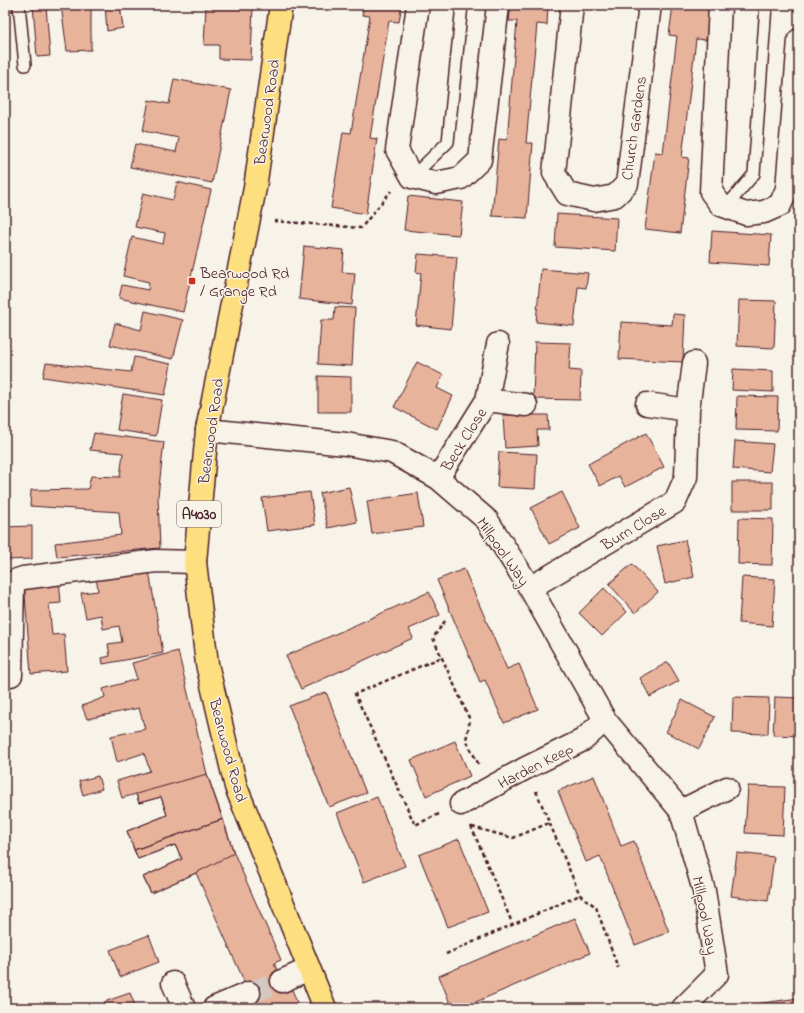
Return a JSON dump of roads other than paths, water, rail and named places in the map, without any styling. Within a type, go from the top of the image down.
[{"type":"main road","name":"Bearwood Road","points":[[281,5],[255,188],[207,430],[195,562],[207,664],[236,787],[325,1008]]},
{"type":"street","points":[[418,5],[397,150],[410,174],[436,184],[461,178],[480,160],[498,5]]},
{"type":"street","name":"Church Gardens","points":[[572,5],[554,174],[567,194],[594,200],[615,196],[627,184],[650,5]]},
{"type":"street","points":[[720,5],[711,192],[721,205],[746,214],[764,212],[780,205],[788,189],[799,40]]},
{"type":"street","name":"Beck Close","points":[[438,478],[488,400],[498,344]]},
{"type":"street","name":"Burn Close","points":[[530,588],[675,502],[686,477],[688,410],[694,363]]},
{"type":"street","name":"Beck Close","points":[[488,400],[526,405]]},
{"type":"street","points":[[647,404],[688,410]]},
{"type":"street","name":"Millpool Way","points":[[207,430],[346,444],[392,452],[438,478],[487,520],[530,588],[605,720],[681,810],[704,891],[717,974],[683,1008]]},
{"type":"street","points":[[11,676],[13,584],[17,580],[156,561],[195,562]]},
{"type":"street","name":"Harden Keep","points":[[462,804],[526,768],[582,740],[605,720]]},
{"type":"street","points":[[681,810],[727,788]]},
{"type":"street","points":[[282,981],[309,969]]},
{"type":"street","points":[[173,983],[184,1008]]},
{"type":"street","points":[[214,1008],[249,993]]},
{"type":"lane","points":[[19,5],[25,65]]},
{"type":"lane","points":[[410,174],[448,142],[462,5]]},
{"type":"lane","points":[[726,207],[754,174],[766,5]]},
{"type":"tunnel","points":[[249,993],[282,981]]},
{"type":"place","name":"Bearwood Rd / Grange Rd","points":[[192,281]]}]
